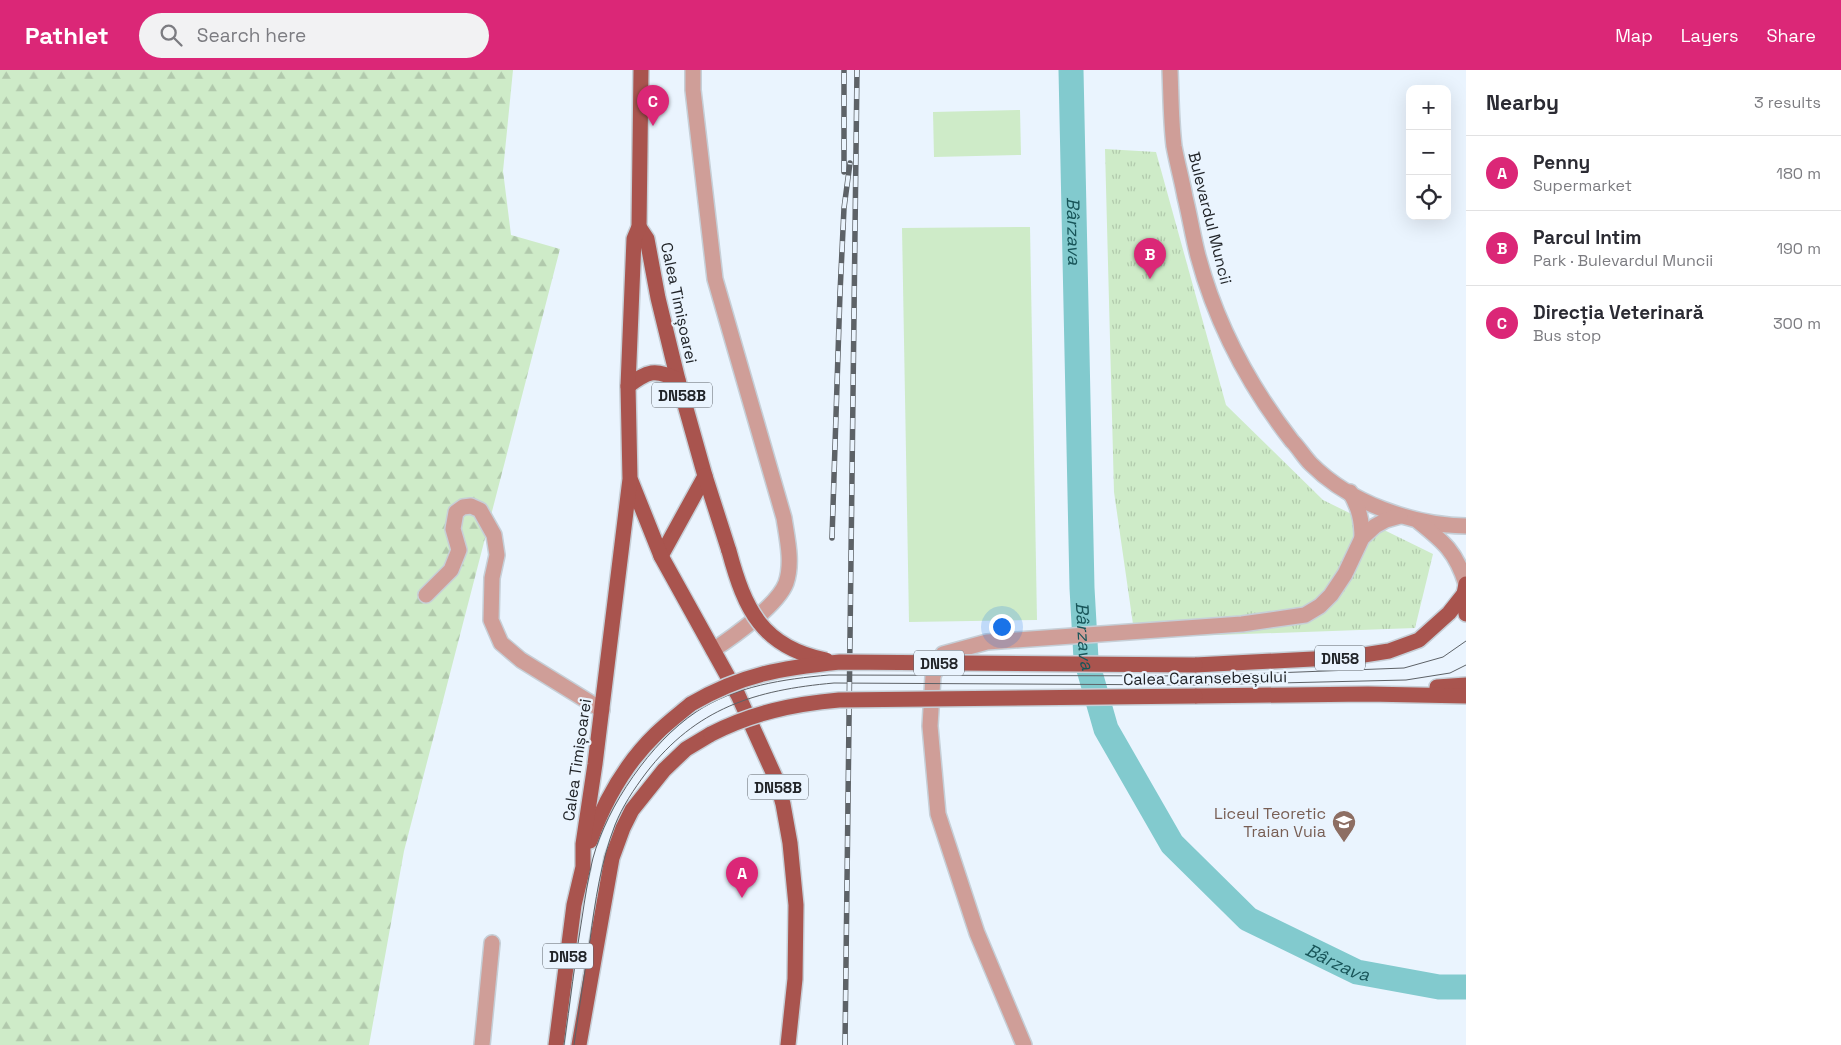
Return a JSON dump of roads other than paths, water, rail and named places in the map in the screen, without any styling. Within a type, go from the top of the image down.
[{"type":"main road","name":"Calea Timișoarei","points":[[556,1045],[574,905],[583,867],[583,844],[602,710],[630,479],[628,386],[634,239],[639,227],[641,70]]},
{"type":"main road","name":"Calea Timișoarei","points":[[639,227],[647,240],[658,298],[678,380],[705,476],[743,595],[752,613],[769,634],[787,647],[801,653],[840,662]]},
{"type":"main road","points":[[628,386],[648,373],[657,372],[678,380]]},
{"type":"main road","points":[[661,556],[705,476]]},
{"type":"main road","name":"Calea Timișoarei","points":[[630,479],[661,556],[738,696],[772,770],[783,804],[790,842],[796,928],[795,979],[788,1045]]},
{"type":"main road","points":[[649,526],[677,527]]},
{"type":"main road","points":[[1465,589],[1466,614]]},
{"type":"main road","name":"Calea Caransebeșului","points":[[583,867],[597,822],[625,771],[640,750],[656,733],[691,704],[724,686],[749,677],[796,667],[840,662],[1195,665],[1351,657],[1389,651],[1420,640],[1449,613],[1465,589]]},
{"type":"main road","name":"Calea Caransebeșului","points":[[1368,694],[1466,685]]},
{"type":"main road","name":"Calea Caransebeșului","points":[[581,1043],[612,858],[623,828],[632,810],[664,770],[686,749],[732,723],[788,706],[822,702],[1368,694],[1466,696]]},
{"type":"street","points":[[693,70],[693,90],[715,279],[784,518],[788,542],[789,568],[783,591],[736,634],[713,650]]},
{"type":"street","name":"Bulevardul Muncii","points":[[1170,70],[1174,145],[1198,256],[1225,330],[1252,382],[1275,418],[1311,464],[1329,479],[1350,492],[1400,516],[1418,521],[1466,526]]},
{"type":"street","points":[[1350,492],[1359,507],[1362,520],[1362,538]]},
{"type":"street","points":[[426,595],[451,570],[459,550],[453,529],[456,512],[463,507],[471,506],[480,510],[494,535],[497,555],[492,578],[491,620],[501,643],[521,660],[602,710]]},
{"type":"street","points":[[1024,1045],[977,933],[938,814],[930,726],[933,676],[943,654],[987,642],[1242,624],[1305,615],[1320,606],[1332,595],[1346,574],[1362,538],[1375,526],[1400,516]]},
{"type":"street","name":"Bulevardul Muncii","points":[[1418,521],[1446,544],[1461,566],[1465,589]]},
{"type":"street","points":[[482,1045],[492,943]]},
{"type":"waterway","name":"Bârzava","points":[[1071,70],[1082,588],[1086,659],[1106,729],[1172,844],[1248,919],[1357,972],[1439,987],[1466,987]]},
{"type":"tram line","points":[[564,1045],[588,880],[593,858],[609,817],[633,777],[663,740],[679,725],[711,703],[760,685],[829,675],[1195,676],[1404,668],[1443,657],[1466,641]]},
{"type":"tram line","points":[[574,1045],[599,882],[610,839],[618,818],[637,785],[665,751],[685,732],[729,706],[753,697],[778,691],[834,683],[1195,685],[1406,680],[1450,673],[1466,665]]},
{"type":"railway","points":[[844,70],[844,172]]},
{"type":"railway","points":[[845,1045],[857,70]]},
{"type":"railway","points":[[832,538],[844,208],[850,163]]},
{"type":"place","name":"Direcția Veterinară","points":[[653,126]]},
{"type":"place","name":"Parcul Intim","points":[[1150,279]]},
{"type":"place","name":"Liceul Teoretic Traian Vuia","points":[[1344,843]]},
{"type":"place","name":"Penny","points":[[742,898]]}]
